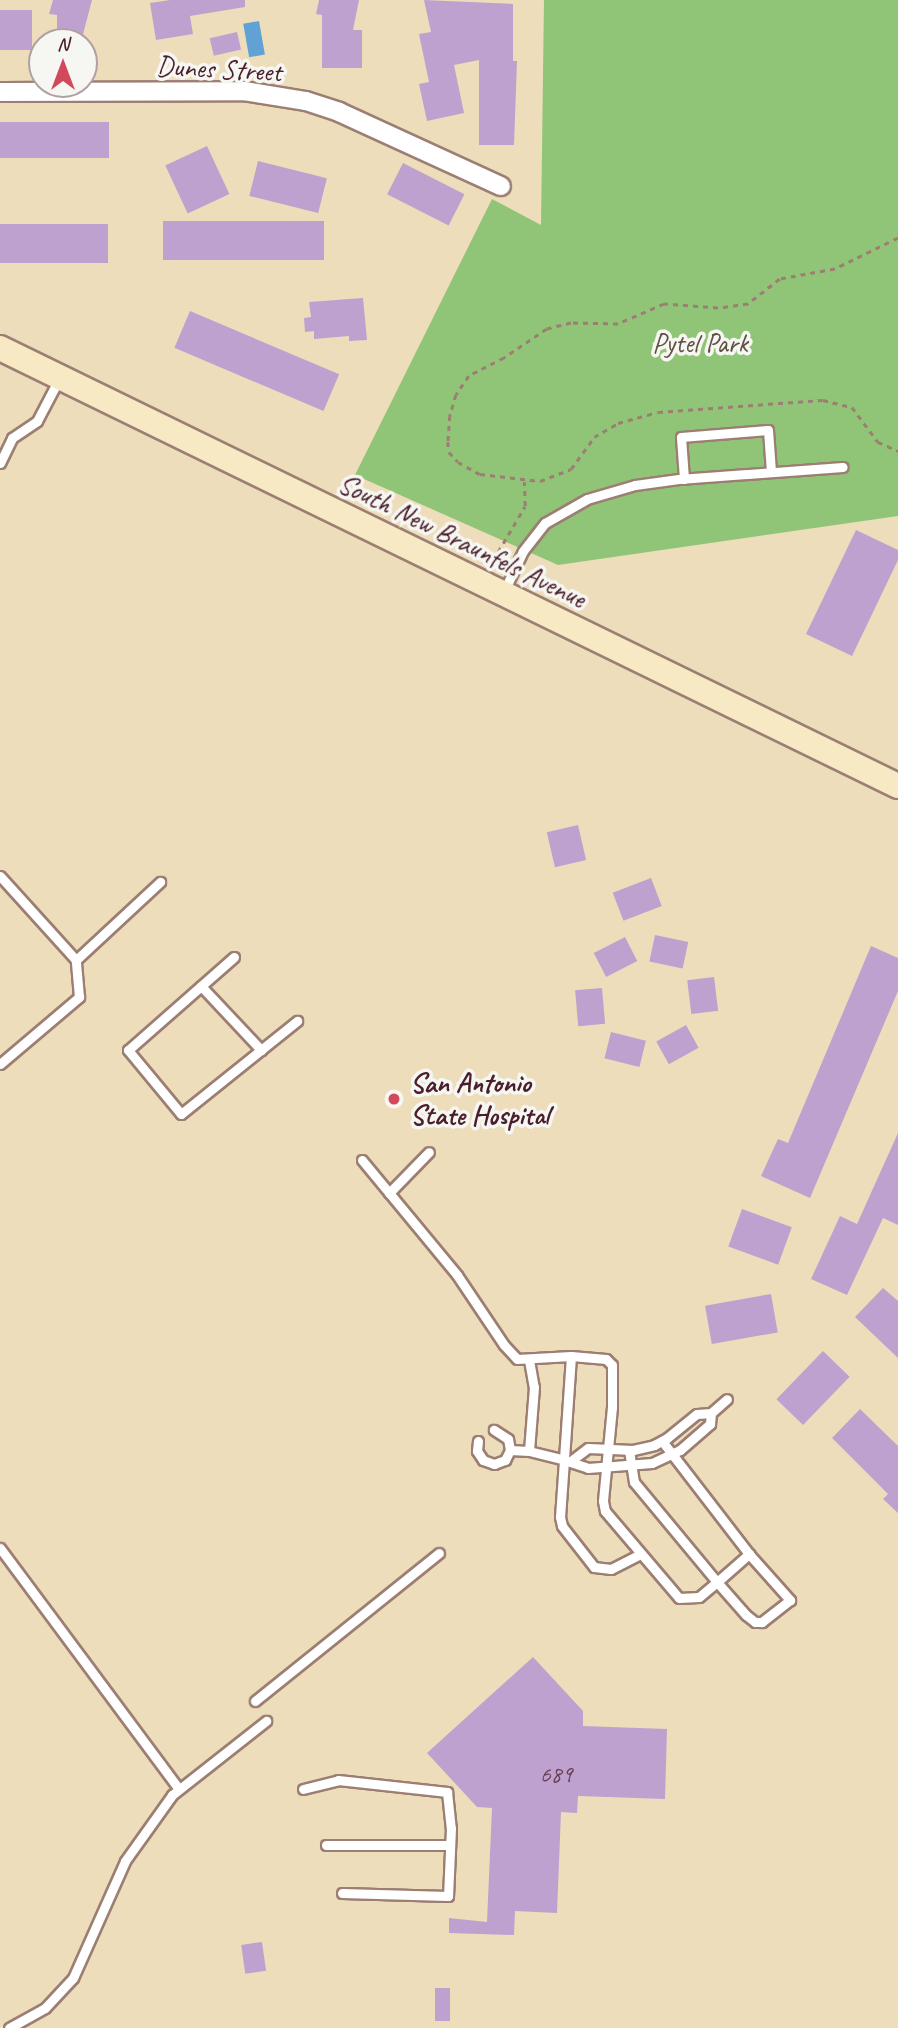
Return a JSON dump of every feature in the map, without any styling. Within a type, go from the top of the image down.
[{"type":"main road","name":"South New Braunfels Avenue","points":[[0,348],[898,786]]},
{"type":"street","name":"Dunes Street","points":[[0,92],[244,91],[306,101],[339,112],[501,186]]},
{"type":"lane","points":[[0,463],[12,438],[37,421],[60,377]]},
{"type":"lane","points":[[684,479],[681,437],[768,430],[771,472]]},
{"type":"lane","points":[[502,594],[523,551],[545,523],[587,499],[635,485],[843,467]]},
{"type":"lane","points":[[0,876],[76,960],[79,997],[0,1064]]},
{"type":"lane","points":[[76,960],[160,882]]},
{"type":"lane","points":[[234,957],[128,1050],[181,1114],[297,1021]]},
{"type":"lane","points":[[201,986],[261,1050]]},
{"type":"lane","points":[[389,1193],[429,1152]]},
{"type":"lane","points":[[362,1160],[457,1275],[504,1345],[517,1359],[571,1356],[606,1359],[612,1365],[603,1501],[605,1511],[679,1598],[699,1597],[749,1553]]},
{"type":"lane","points":[[571,1356],[568,1460],[560,1517],[568,1535],[594,1567],[611,1569],[640,1553]]},
{"type":"lane","points":[[529,1360],[534,1387],[529,1451]]},
{"type":"lane","points":[[568,1460],[588,1448],[629,1450],[662,1441],[697,1413],[711,1413],[727,1399]]},
{"type":"lane","points":[[510,1450],[529,1451],[568,1460],[588,1468],[653,1463],[672,1455],[710,1424],[711,1413]]},
{"type":"lane","points":[[494,1430],[505,1435],[510,1450]]},
{"type":"lane","points":[[478,1441],[479,1457],[488,1463],[500,1463],[510,1450]]},
{"type":"lane","points":[[629,1450],[634,1482],[717,1582],[755,1622],[762,1622],[790,1600],[749,1553],[662,1441]]},
{"type":"lane","points":[[0,1548],[179,1789]]},
{"type":"lane","points":[[255,1701],[439,1553]]},
{"type":"lane","points":[[9,2028],[45,2008],[73,1979],[125,1861],[179,1789],[266,1721]]},
{"type":"lane","points":[[303,1789],[338,1780],[447,1792],[450,1845],[448,1896],[342,1893]]},
{"type":"lane","points":[[326,1845],[450,1845]]},
{"type":"path","points":[[898,239],[835,269],[780,279],[748,304],[718,308],[664,304],[618,324],[560,324],[469,376],[456,395],[450,416],[449,452],[458,461],[480,474],[523,482],[540,481],[570,469],[594,437],[618,423],[658,412],[823,400],[852,407],[877,443],[898,451]]},
{"type":"path","points":[[498,552],[525,506],[523,482]]},
{"type":"green space","name":"Pytel Park","points":[[544,0],[898,0],[898,516],[558,565],[355,475],[492,199],[541,225]]},
{"type":"water","points":[[259,21],[265,54],[249,57],[243,24]]},
{"type":"building","points":[[53,0],[92,0],[85,28],[57,28],[57,15],[49,14]]},
{"type":"building","points":[[170,0],[245,0],[245,7],[190,16],[193,34],[156,40],[150,3]]},
{"type":"building","points":[[319,0],[359,0],[353,30],[362,30],[362,68],[322,68],[322,15],[316,14]]},
{"type":"building","points":[[424,0],[513,4],[513,61],[517,61],[514,145],[479,145],[479,60],[454,65],[464,113],[427,121],[419,84],[429,82],[419,34],[431,32]]},
{"type":"building","points":[[0,10],[32,10],[32,28],[28,28],[28,50],[0,50]]},
{"type":"building","points":[[237,32],[241,50],[214,56],[210,38]]},
{"type":"building","points":[[0,122],[109,122],[109,158],[0,158]]},
{"type":"building","points":[[207,146],[229,194],[188,213],[165,165]]},
{"type":"building","points":[[258,161],[327,178],[318,213],[249,196]]},
{"type":"building","points":[[403,163],[464,194],[449,226],[387,194]]},
{"type":"building","points":[[163,221],[324,221],[324,260],[163,260]]},
{"type":"building","points":[[0,224],[108,224],[108,263],[0,263]]},
{"type":"building","points":[[363,298],[367,340],[349,341],[349,336],[314,339],[314,331],[305,332],[304,318],[311,317],[309,302]]},
{"type":"building","points":[[190,311],[339,374],[323,411],[174,348]]},
{"type":"building","points":[[856,530],[898,550],[898,560],[852,656],[806,634]]},
{"type":"building","points":[[578,825],[586,860],[555,867],[547,832]]},
{"type":"building","points":[[651,878],[662,906],[623,921],[613,893]]},
{"type":"building","points":[[655,935],[688,942],[683,968],[649,961]]},
{"type":"building","points":[[625,937],[637,961],[606,977],[594,953]]},
{"type":"building","points":[[871,946],[898,958],[898,991],[810,1198],[761,1176],[778,1139],[788,1143]]},
{"type":"building","points":[[714,977],[718,1011],[691,1014],[687,980]]},
{"type":"building","points":[[602,988],[605,1024],[578,1026],[575,990]]},
{"type":"building","points":[[686,1025],[699,1048],[669,1064],[656,1041]]},
{"type":"building","points":[[611,1032],[646,1041],[639,1067],[604,1058]]},
{"type":"building","points":[[898,1133],[898,1225],[883,1218],[847,1295],[811,1279],[840,1216],[857,1224]]},
{"type":"building","points":[[742,1209],[792,1227],[778,1265],[728,1247]]},
{"type":"building","points":[[883,1288],[898,1301],[898,1358],[855,1317]]},
{"type":"building","points":[[771,1294],[778,1332],[712,1344],[705,1306]]},
{"type":"building","points":[[823,1351],[850,1377],[803,1425],[776,1399]]},
{"type":"building","points":[[860,1409],[898,1446],[898,1513],[883,1499],[888,1494],[832,1438]]},
{"type":"building","points":[[533,1657],[583,1711],[583,1726],[667,1729],[665,1799],[578,1796],[577,1813],[561,1812],[557,1913],[515,1911],[514,1935],[449,1933],[449,1918],[487,1922],[492,1808],[477,1807],[427,1753]]},
{"type":"building","points":[[262,1942],[266,1971],[245,1974],[241,1945]]},
{"type":"building","points":[[435,1988],[450,1988],[450,2021],[435,2021]]},
{"type":"place","name":"San Antonio State Hospital","points":[[394,1099]]}]
